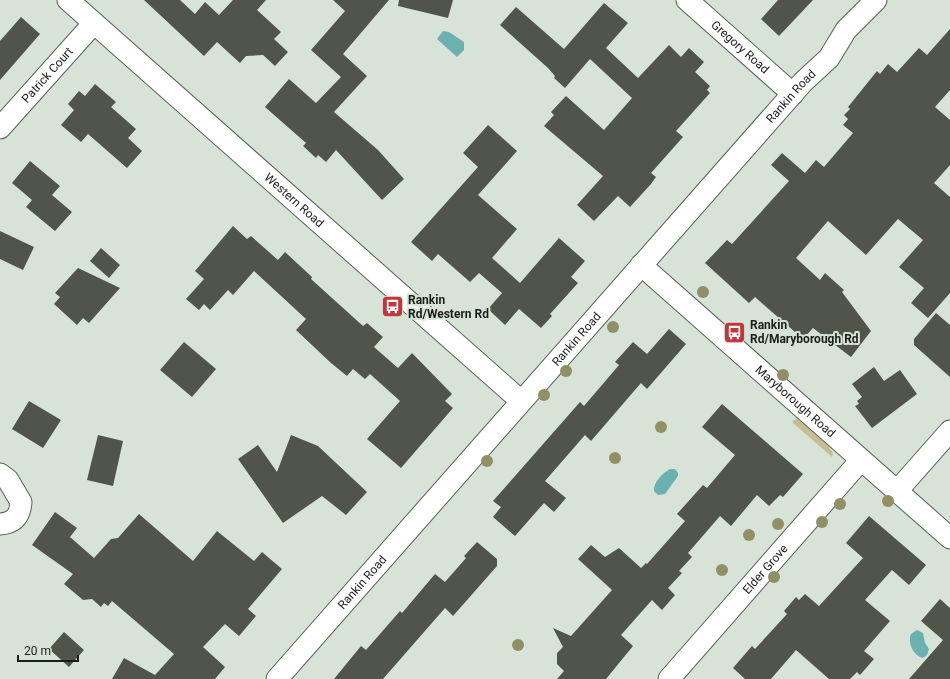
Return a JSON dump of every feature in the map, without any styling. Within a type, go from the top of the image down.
[{"type":"street","name":"Western Road","points":[[68,0],[521,401]]},
{"type":"street","name":"Gregory Road","points":[[687,0],[793,94]]},
{"type":"street","name":"Rankin Road","points":[[277,679],[803,82],[830,58],[846,30],[876,0]]},
{"type":"street","name":"Patrick Court","points":[[0,128],[94,23]]},
{"type":"street","name":"Maryborough Road","points":[[641,265],[950,538]]},
{"type":"street","points":[[897,491],[950,431]]},
{"type":"street","name":"Elder Grove","points":[[669,679],[861,460]]},
{"type":"street","points":[[0,474],[8,480],[21,502],[18,515],[13,520],[0,524]]},
{"type":"shaded area","points":[[797,418],[826,443],[833,453],[832,457],[792,422]]},
{"type":"water","points":[[443,31],[449,32],[464,42],[464,50],[457,57],[437,39]]},
{"type":"water","points":[[670,469],[675,469],[678,476],[665,494],[658,495],[654,491],[655,484],[662,475]]},
{"type":"water","points":[[917,630],[923,633],[925,643],[929,649],[927,655],[923,658],[914,652],[910,641],[911,634]]},
{"type":"building","points":[[144,0],[180,0],[195,14],[205,2],[219,15],[233,0],[266,0],[257,10],[281,32],[274,39],[288,52],[275,66],[263,55],[246,56],[240,63],[217,42],[204,56]]},
{"type":"building","points":[[333,0],[389,0],[343,54],[367,76],[334,112],[378,150],[404,179],[382,200],[336,150],[326,162],[318,155],[316,158],[303,146],[306,143],[265,107],[289,79],[316,103],[341,77],[311,50],[345,11]]},
{"type":"building","points":[[399,0],[453,0],[448,18],[398,6]]},
{"type":"building","points":[[778,0],[813,0],[779,36],[761,19]]},
{"type":"building","points":[[604,3],[628,23],[606,48],[638,78],[669,45],[681,57],[689,48],[704,62],[695,72],[710,86],[707,90],[710,93],[676,131],[683,137],[651,173],[656,177],[651,184],[630,207],[618,196],[594,221],[577,205],[603,176],[544,126],[554,115],[551,112],[566,96],[604,130],[632,98],[590,59],[565,88],[554,78],[555,76],[548,68],[500,25],[516,7],[564,49]]},
{"type":"building","points":[[21,17],[40,34],[0,80],[0,41]]},
{"type":"building","points":[[950,29],[950,90],[935,107],[950,120],[950,165],[934,183],[950,197],[950,293],[928,318],[911,303],[924,288],[899,267],[923,240],[898,219],[866,255],[828,221],[796,258],[820,280],[825,273],[844,290],[842,292],[871,331],[851,357],[813,328],[803,339],[755,297],[749,303],[705,263],[727,240],[732,244],[789,181],[771,165],[782,153],[805,173],[816,160],[824,167],[853,133],[843,125],[848,119],[844,115],[850,109],[848,107],[877,71],[880,74],[888,64],[897,72],[919,48],[927,55]]},
{"type":"building","points":[[95,84],[116,102],[111,107],[136,129],[128,138],[142,151],[127,168],[88,134],[81,142],[61,125],[74,110],[68,104],[79,91],[85,96]]},
{"type":"building","points":[[488,125],[517,151],[478,195],[517,229],[492,258],[520,283],[559,238],[585,261],[571,277],[578,283],[550,314],[552,316],[541,328],[519,309],[505,325],[488,309],[502,293],[479,273],[470,282],[438,254],[432,261],[411,242],[478,167],[463,153]]},
{"type":"building","points":[[30,161],[60,186],[52,195],[72,212],[55,231],[26,207],[32,200],[12,183]]},
{"type":"building","points":[[233,226],[247,239],[251,236],[278,260],[285,252],[312,277],[311,279],[363,326],[367,323],[383,337],[374,347],[398,368],[412,353],[452,394],[445,401],[453,408],[401,468],[367,439],[400,401],[370,374],[365,379],[353,369],[347,376],[331,363],[296,330],[306,319],[254,271],[233,295],[228,290],[210,310],[204,304],[199,310],[186,299],[204,279],[195,271]]},
{"type":"building","points":[[0,231],[34,247],[23,270],[0,259]]},
{"type":"building","points":[[101,248],[120,265],[109,278],[90,261]]},
{"type":"building","points":[[78,268],[120,288],[89,323],[83,318],[77,325],[54,304],[60,297],[55,293]]},
{"type":"building","points":[[936,313],[950,325],[950,377],[914,345],[914,339]]},
{"type":"building","points":[[669,329],[686,344],[647,389],[641,383],[591,441],[585,435],[545,481],[566,498],[554,512],[544,503],[515,536],[493,517],[501,507],[493,501],[580,402],[584,406],[619,365],[615,362],[633,342],[647,354]]},
{"type":"building","points":[[184,342],[216,369],[192,397],[160,370]]},
{"type":"building","points":[[874,367],[884,381],[900,370],[917,394],[872,428],[855,406],[859,404],[857,401],[862,397],[852,384]]},
{"type":"building","points":[[29,401],[61,420],[43,448],[12,429]]},
{"type":"building","points":[[722,404],[803,474],[783,497],[780,495],[769,506],[757,495],[731,526],[720,516],[688,553],[692,557],[679,571],[682,573],[668,588],[675,595],[662,610],[652,600],[621,635],[633,646],[606,679],[557,679],[564,671],[557,664],[557,653],[563,647],[553,628],[571,636],[612,590],[578,559],[591,545],[605,557],[619,548],[641,568],[646,563],[647,564],[685,521],[677,514],[703,485],[707,488],[735,455],[702,427]]},
{"type":"building","points":[[98,435],[123,441],[113,486],[87,480]]},
{"type":"building","points":[[291,435],[318,446],[367,492],[346,515],[322,496],[283,523],[238,459],[258,445],[277,472]]},
{"type":"building","points":[[55,512],[77,528],[70,537],[94,558],[111,539],[118,538],[139,514],[193,561],[217,531],[254,561],[262,552],[282,569],[248,609],[256,616],[239,636],[225,624],[203,647],[225,667],[215,679],[112,679],[124,658],[155,675],[174,654],[112,601],[108,606],[104,603],[101,607],[92,599],[83,600],[64,584],[73,574],[32,545]]},
{"type":"building","points":[[869,516],[926,565],[909,585],[892,570],[865,600],[890,621],[864,651],[874,659],[860,675],[857,672],[850,679],[829,679],[796,650],[771,679],[745,679],[733,668],[752,646],[755,649],[787,614],[784,611],[796,597],[799,600],[805,594],[819,606],[863,558],[846,543]]},
{"type":"building","points":[[477,542],[497,559],[497,566],[453,616],[445,608],[383,679],[334,679],[361,646],[366,650],[400,611],[402,613],[435,574],[445,582],[466,558],[464,556]]},
{"type":"building","points":[[940,599],[950,608],[950,679],[909,679],[943,640],[921,621]]},
{"type":"building","points":[[64,632],[84,650],[69,667],[49,649]]},
{"type":"place","name":"Rankin Rd/Western Rd","points":[[393,307]]},
{"type":"place","name":"Rankin Rd/Maryborough Rd","points":[[735,332]]}]
